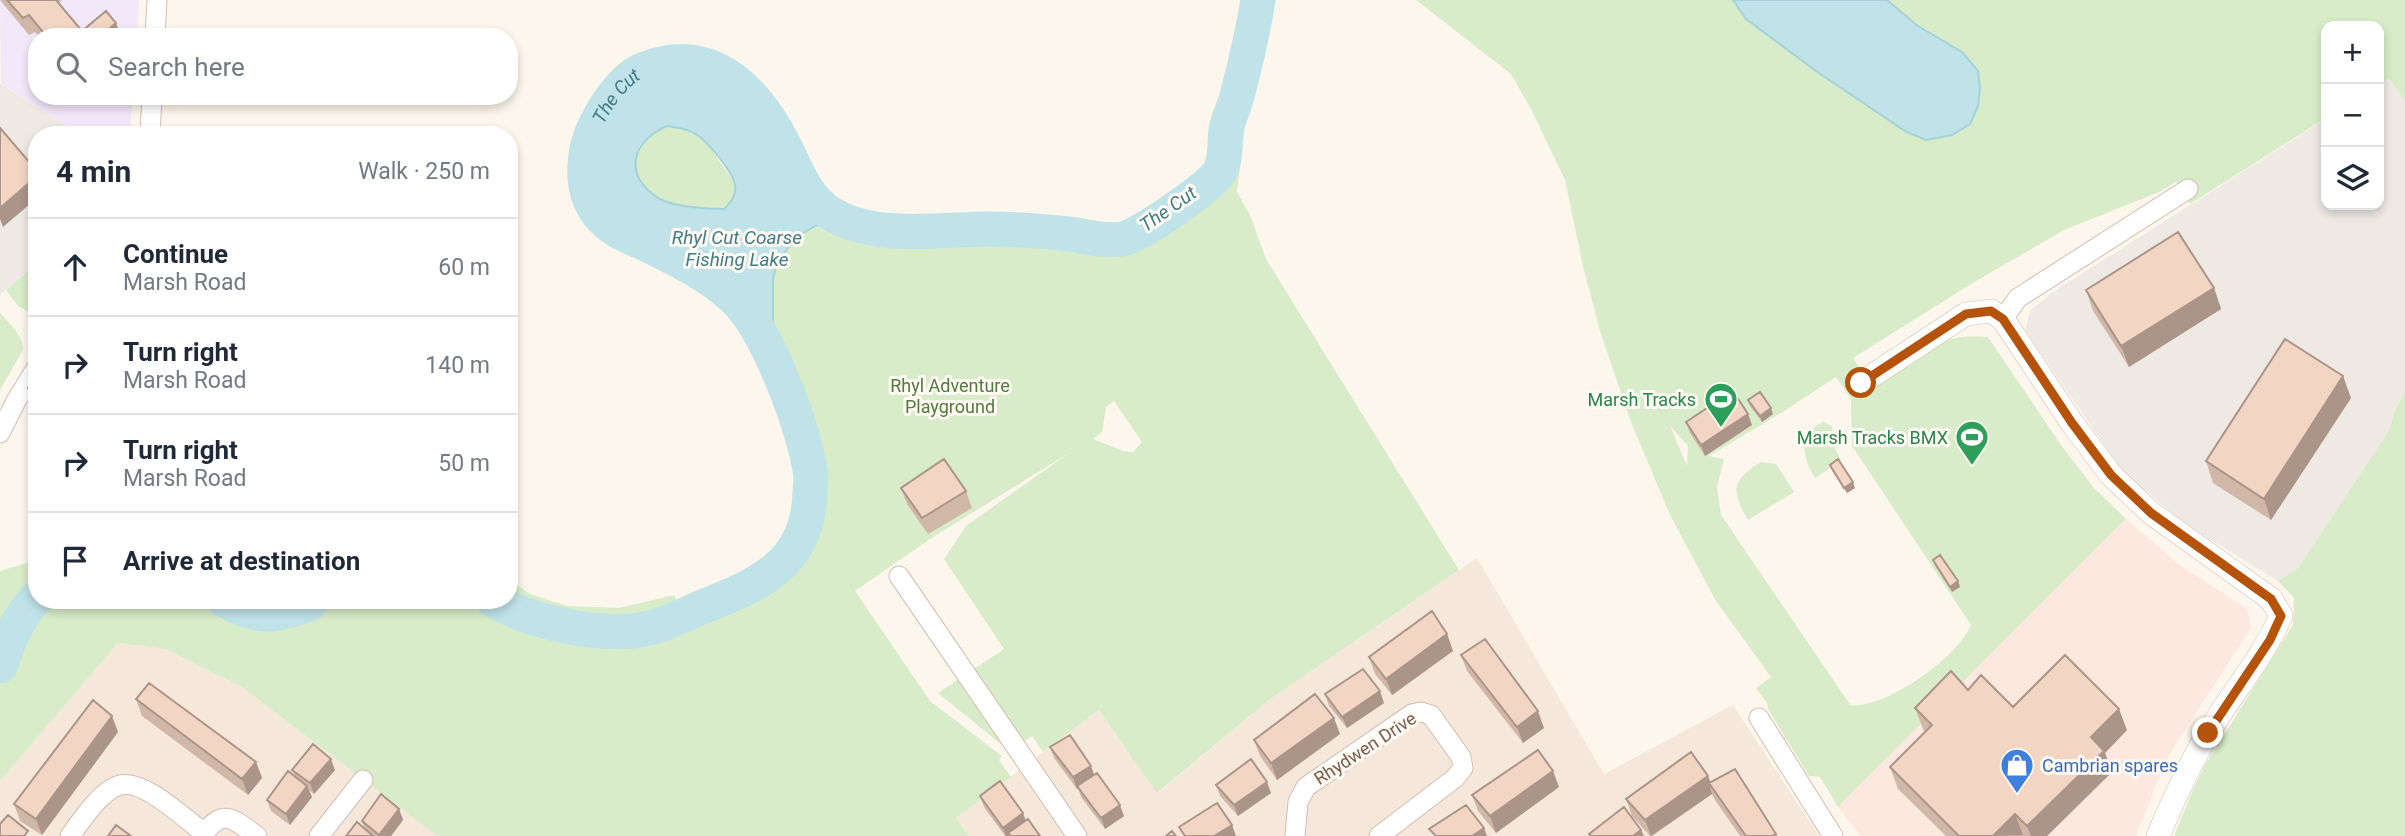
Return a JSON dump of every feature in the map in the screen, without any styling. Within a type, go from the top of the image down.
[{"type":"street","points":[[155,28],[157,0]]},
{"type":"street","points":[[150,126],[152,105]]},
{"type":"street","points":[[2003,319],[2018,298],[2188,189]]},
{"type":"street","points":[[1861,383],[1966,314],[1991,311],[2003,319],[2072,423],[2111,475],[2151,513],[2271,599],[2281,616],[2270,640],[2208,733],[2181,782],[2158,836]]},
{"type":"street","points":[[0,433],[28,382]]},
{"type":"street","points":[[899,576],[1077,836]]},
{"type":"street","name":"Rhydwen Drive","points":[[1294,836],[1298,802],[1306,787],[1412,714],[1421,712],[1431,715],[1461,757],[1463,768],[1455,778],[1379,836]]},
{"type":"street","points":[[1759,718],[1833,836]]},
{"type":"street","points":[[319,836],[363,780]]},
{"type":"street","points":[[71,836],[101,797],[119,785],[134,785],[148,791],[203,835],[214,821],[224,817],[233,818],[257,836]]},
{"type":"shaded area","points":[[0,0],[139,0],[137,28],[28,28],[28,101],[1,84]]},
{"type":"shaded area","points":[[2389,78],[2405,101],[2405,394],[2395,409],[2390,429],[2298,568],[2278,581],[2185,524],[2123,472],[2025,330],[2030,311],[2053,292],[2321,122],[2321,210],[2384,210],[2384,82]]},
{"type":"shaded area","points":[[0,84],[28,101],[28,105],[34,105],[65,126],[28,126],[28,271],[0,295]]},
{"type":"shaded area","points":[[35,105],[132,105],[131,126],[65,126]]},
{"type":"shaded area","points":[[2126,519],[2177,563],[2247,609],[2251,628],[2168,756],[2136,836],[1861,836],[1838,807]]},
{"type":"shaded area","points":[[1477,558],[1604,774],[1733,705],[1819,836],[969,836],[956,818],[1099,710],[1158,793],[1269,700]]},
{"type":"shaded area","points":[[118,643],[165,649],[242,687],[437,836],[0,836],[0,781]]},
{"type":"green space","name":"Marsh Tracks","points":[[1416,0],[2405,0],[2405,101],[2389,78],[2384,82],[2384,21],[2321,21],[2321,121],[2190,204],[2176,182],[2159,192],[2064,230],[1853,358],[1871,384],[1912,357],[1940,343],[1970,336],[1988,337],[2061,445],[2093,487],[2126,519],[1838,807],[1820,777],[1809,776],[1768,709],[1767,703],[1756,688],[1771,677],[1716,601],[1670,515],[1631,422],[1600,331],[1565,180],[1511,74]],"holes":[[[1836,377],[1851,399],[1852,446],[1971,625],[1951,652],[1920,678],[1884,698],[1851,706],[1721,515],[1717,487],[1724,459],[1709,456]],[[1671,427],[1688,446],[1687,466]]]},
{"type":"green space","name":"Rhyl Adventure Playground","points":[[1234,124],[1245,125],[1237,192],[1250,215],[1266,259],[1459,570],[1269,700],[1157,793],[1099,710],[1043,752],[1032,736],[1021,744],[974,669],[1004,649],[944,559],[966,526],[1072,451],[930,539],[855,591],[930,701],[1002,756],[999,760],[1011,777],[956,818],[969,836],[437,836],[242,687],[165,649],[118,643],[0,781],[0,571],[28,563],[28,609],[518,609],[518,585],[530,594],[567,606],[619,608],[674,595],[687,621],[736,604],[764,589],[786,570],[806,543],[815,517],[817,481],[812,450],[773,335],[773,279],[777,263],[796,237],[819,224],[836,222],[856,230],[905,238],[1021,238],[1109,247],[1135,243],[1215,187],[1229,163]],"holes":[[[1114,401],[1142,442],[1133,452],[1123,451],[1093,439],[1102,432],[1106,407]]]},
{"type":"green space","points":[[667,126],[683,128],[707,143],[735,184],[734,199],[724,209],[666,202],[648,190],[640,180],[635,160],[638,151],[654,133]]},
{"type":"green space","points":[[28,271],[28,311],[18,306],[6,290]]},
{"type":"green space","points":[[0,313],[18,334],[23,350],[0,390]]},
{"type":"green space","points":[[2405,394],[2405,836],[2174,836],[2205,765],[2293,625],[2294,598],[2278,581],[2298,568],[2390,429],[2395,409]]},
{"type":"green space","points":[[1823,422],[1832,426],[1835,448],[1841,461],[1815,478],[1807,462],[1804,447],[1809,433]]},
{"type":"green space","points":[[1761,462],[1776,464],[1794,492],[1748,520],[1739,501],[1737,487],[1744,475]]},
{"type":"green space","points":[[959,679],[1007,749],[938,693]]},
{"type":"water","points":[[1251,0],[1263,0],[1239,101],[1231,100]]},
{"type":"water","points":[[1733,0],[1887,0],[1918,26],[1962,52],[1978,71],[1978,106],[1970,124],[1952,135],[1926,140],[1905,131],[1816,71],[1746,19]]},
{"type":"water","name":"Rhyl Cut Coarse Fishing Lake","points":[[664,61],[701,63],[712,66],[734,80],[754,100],[771,123],[815,201],[837,216],[852,222],[819,224],[796,237],[777,263],[773,279],[773,335],[792,407],[762,336],[735,299],[682,263],[612,228],[602,220],[590,200],[586,188],[585,164],[590,140],[602,115],[628,77]],"holes":[[[667,126],[687,130],[699,136],[724,164],[735,185],[731,201],[724,209],[666,202],[640,181],[636,170],[639,150],[645,141]]]},
{"type":"water","points":[[518,606],[543,620],[511,609],[518,609]]},
{"type":"water","points":[[288,609],[324,609],[313,612],[281,614]]},
{"type":"building","points":[[7,0],[56,0],[79,28],[40,28],[29,15],[23,18]]},
{"type":"building","points":[[106,11],[116,23],[110,28],[86,28]]},
{"type":"building","points":[[0,128],[28,161],[28,184],[0,208]]},
{"type":"building","points":[[2178,232],[2214,288],[2121,346],[2086,290]]},
{"type":"building","points":[[2285,339],[2343,376],[2264,499],[2206,461]]},
{"type":"building","points":[[1733,391],[1748,414],[1701,445],[1686,422]]},
{"type":"building","points":[[1760,392],[1771,408],[1760,416],[1748,400]]},
{"type":"building","points":[[944,459],[966,491],[922,518],[901,488]]},
{"type":"building","points":[[1838,459],[1853,482],[1844,488],[1830,465]]},
{"type":"building","points":[[1940,555],[1958,581],[1950,587],[1933,560]]},
{"type":"building","points":[[1432,611],[1447,634],[1386,679],[1369,657]]},
{"type":"building","points":[[1485,639],[1538,711],[1517,727],[1461,655]]},
{"type":"building","points":[[2065,655],[2119,709],[2091,737],[2104,751],[2027,826],[2015,814],[1993,836],[1959,836],[1890,767],[1932,725],[1915,708],[1951,671],[1968,690],[1981,675],[2013,707]]},
{"type":"building","points":[[1363,669],[1380,691],[1342,717],[1325,694]]},
{"type":"building","points":[[149,683],[256,762],[242,779],[136,699]]},
{"type":"building","points":[[1315,694],[1334,718],[1271,763],[1254,740]]},
{"type":"building","points":[[93,700],[112,716],[36,819],[14,804]]},
{"type":"building","points":[[1070,735],[1091,766],[1073,777],[1050,747]]},
{"type":"building","points":[[313,744],[331,759],[310,783],[292,770]]},
{"type":"building","points":[[1538,750],[1553,771],[1490,816],[1472,795]]},
{"type":"building","points":[[1691,752],[1708,776],[1645,820],[1626,799]]},
{"type":"building","points":[[1251,759],[1267,782],[1234,805],[1216,785]]},
{"type":"building","points":[[1735,769],[1776,834],[1746,836],[1709,783]]},
{"type":"building","points":[[288,771],[307,786],[286,814],[267,800]]},
{"type":"building","points":[[1097,773],[1120,805],[1101,818],[1077,786]]},
{"type":"building","points":[[1000,781],[1023,813],[1003,828],[980,796]]},
{"type":"building","points":[[381,794],[399,809],[379,835],[362,821]]},
{"type":"building","points":[[1217,803],[1232,825],[1214,836],[1185,836],[1179,827]]},
{"type":"building","points":[[1466,805],[1484,828],[1472,836],[1436,836],[1429,829]]},
{"type":"building","points":[[1624,807],[1641,830],[1633,836],[1589,834]]},
{"type":"building","points":[[8,815],[28,831],[24,836],[0,836],[0,824]]},
{"type":"building","points":[[1028,819],[1040,836],[1011,836],[1008,833]]},
{"type":"building","points":[[357,822],[373,836],[346,836]]},
{"type":"building","points":[[116,825],[131,836],[108,836]]},
{"type":"waterway","name":"The Cut","points":[[511,609],[569,627],[612,632],[650,628],[759,581],[789,556],[807,519],[811,475],[806,449],[771,354],[747,313],[725,290],[705,276],[622,233],[607,223],[592,205],[585,171],[588,145],[603,112],[627,81],[645,69],[669,63],[691,62],[711,67],[730,77],[761,108],[815,200],[830,213],[848,222],[907,232],[1008,229],[1116,240],[1143,230],[1172,211],[1218,174],[1223,164],[1226,130],[1243,72],[1258,0]]},
{"type":"waterway","name":"The Cut","points":[[0,666],[15,629],[28,608]]},
{"type":"waterway","name":"The Cut","points":[[244,609],[266,614],[293,609]]},
{"type":"place","name":"Marsh Tracks","points":[[1721,429]]},
{"type":"place","name":"Marsh Tracks BMX","points":[[1972,467]]},
{"type":"place","name":"Cambrian spares","points":[[2017,795]]},
{"type":"route","points":[[1861,383],[1966,314],[1991,311],[2003,319],[2072,423],[2111,475],[2151,513],[2271,599],[2281,616],[2270,640],[2208,733]]}]
